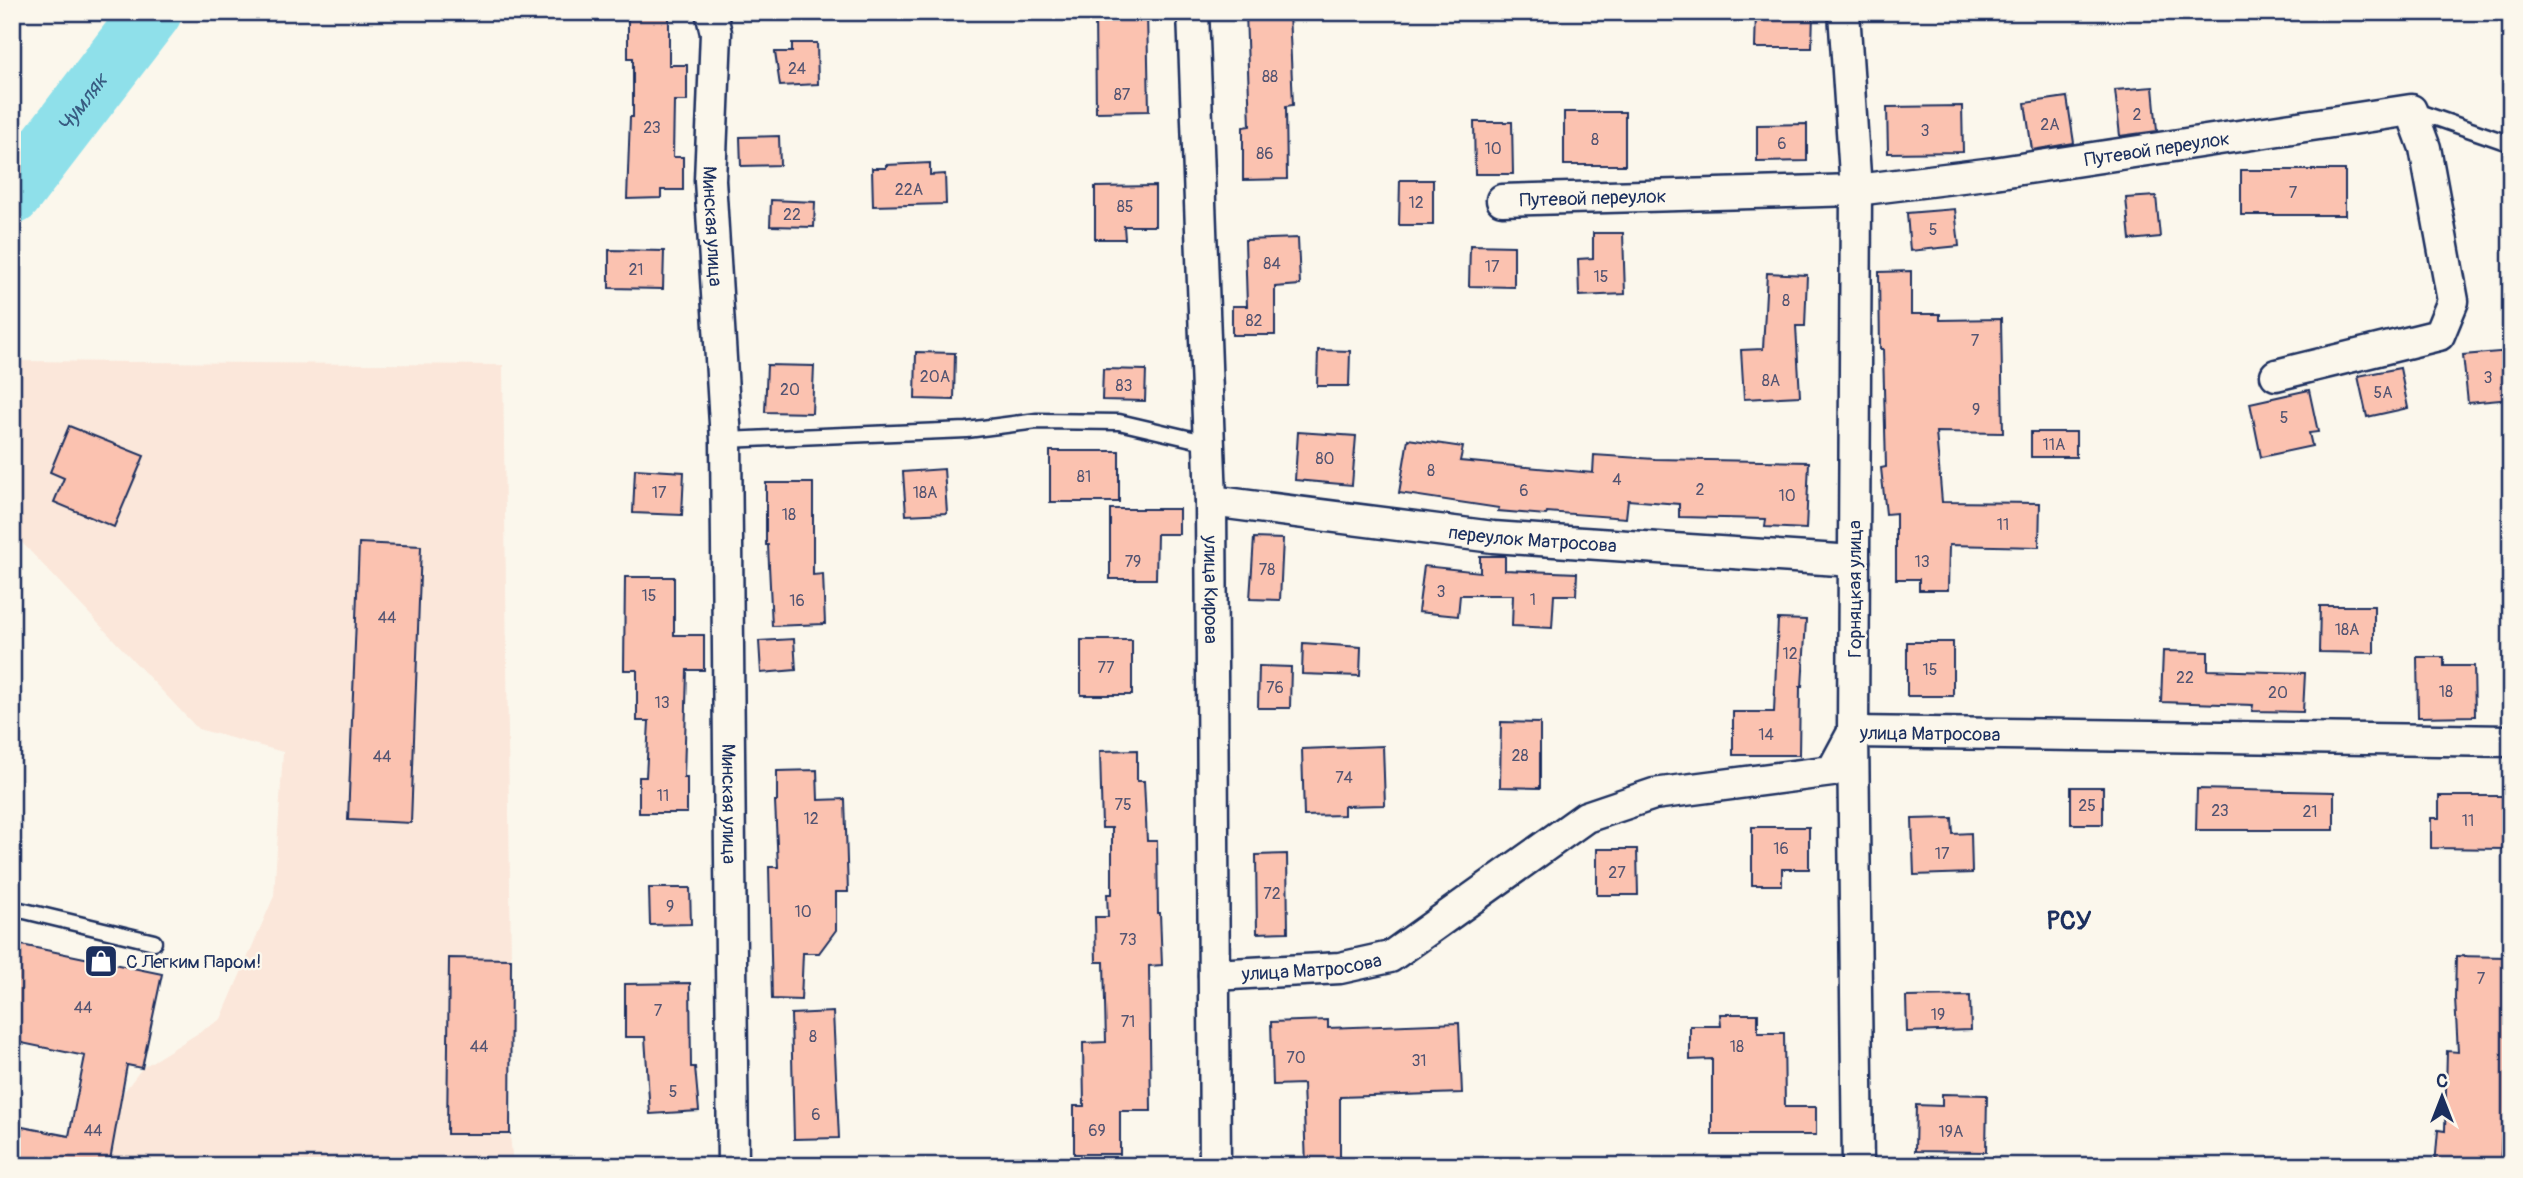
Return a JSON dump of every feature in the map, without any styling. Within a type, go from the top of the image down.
[{"type":"street","name":"Минская улица","points":[[711,12],[716,33],[710,180],[726,440],[733,1166]]},
{"type":"street","name":"улица Кирова","points":[[1192,12],[1211,500],[1214,1166]]},
{"type":"street","name":"Горняцкая улица","points":[[1844,12],[1856,190],[1853,732],[1858,1166]]},
{"type":"street","name":"Путевой переулок","points":[[1502,200],[1856,190],[1994,173],[2411,110]]},
{"type":"street","points":[[2276,375],[2440,335],[2453,301],[2425,148],[2411,110]]},
{"type":"street","name":"переулок Матросова","points":[[1211,500],[1493,537],[1854,561]]},
{"type":"street","name":"улица Матросова","points":[[1214,975],[1340,968],[1390,957],[1586,817],[1654,794],[1832,771],[1853,732],[2511,741]]},
{"type":"lane","points":[[2411,110],[2511,144]]},
{"type":"lane","points":[[726,440],[967,430],[1037,421],[1119,422],[1209,443]]},
{"type":"lane","points":[[12,908],[154,942]]},
{"type":"shaded area","points":[[12,361],[503,365],[511,959],[510,1134],[513,1166],[109,1166],[121,1096],[142,1068],[221,1019],[274,896],[283,752],[198,729],[12,532]]},
{"type":"building","points":[[628,12],[669,12],[669,65],[687,65],[687,101],[674,101],[673,157],[683,157],[683,190],[661,190],[661,198],[627,199],[630,117],[633,117],[633,58],[628,58]]},
{"type":"building","points":[[1095,12],[1147,12],[1149,111],[1096,112]]},
{"type":"building","points":[[1246,12],[1289,12],[1293,105],[1286,106],[1287,179],[1243,180],[1243,127],[1250,126]]},
{"type":"building","points":[[1756,12],[1813,12],[1812,48],[1755,48]]},
{"type":"building","points":[[792,43],[817,43],[818,84],[780,86],[775,52],[792,52]]},
{"type":"building","points":[[2153,87],[2157,131],[2120,136],[2115,90]]},
{"type":"building","points":[[2067,97],[2074,143],[2032,150],[2025,103]]},
{"type":"building","points":[[1962,106],[1963,152],[1888,153],[1887,107]]},
{"type":"building","points":[[1564,112],[1625,112],[1625,165],[1564,165]]},
{"type":"building","points":[[1474,122],[1512,122],[1513,174],[1475,174]]},
{"type":"building","points":[[1807,124],[1807,161],[1757,162],[1757,125]]},
{"type":"building","points":[[779,136],[780,165],[741,166],[740,137]]},
{"type":"building","points":[[930,163],[930,175],[945,174],[946,204],[873,206],[872,168]]},
{"type":"building","points":[[2241,170],[2345,170],[2345,215],[2241,215]]},
{"type":"building","points":[[1400,180],[1433,180],[1433,225],[1399,225]]},
{"type":"building","points":[[1155,186],[1155,226],[1124,226],[1125,239],[1095,239],[1095,187]]},
{"type":"building","points":[[2156,196],[2160,237],[2130,240],[2126,198]]},
{"type":"building","points":[[771,200],[815,202],[814,227],[770,226]]},
{"type":"building","points":[[1955,209],[1959,246],[1910,251],[1907,213]]},
{"type":"building","points":[[1593,233],[1623,233],[1625,294],[1579,296],[1578,259],[1593,258]]},
{"type":"building","points":[[1298,238],[1300,285],[1275,287],[1275,335],[1232,335],[1232,306],[1247,306],[1245,240]]},
{"type":"building","points":[[1470,245],[1514,246],[1514,287],[1469,286]]},
{"type":"building","points":[[609,250],[664,251],[663,289],[609,288]]},
{"type":"building","points":[[1911,271],[1911,314],[1940,314],[1940,320],[2001,319],[2003,433],[1936,432],[1942,502],[2040,503],[2039,547],[1949,545],[1948,590],[1919,590],[1919,579],[1896,579],[1896,513],[1886,514],[1881,468],[1886,467],[1879,272]]},
{"type":"building","points":[[1767,273],[1807,275],[1805,326],[1796,326],[1800,396],[1744,399],[1741,350],[1763,349]]},
{"type":"building","points":[[1318,350],[1350,351],[1349,386],[1317,386]]},
{"type":"building","points":[[2511,351],[2511,399],[2468,403],[2463,355]]},
{"type":"building","points":[[916,352],[955,353],[954,400],[915,399]]},
{"type":"building","points":[[767,365],[814,366],[812,413],[765,412]]},
{"type":"building","points":[[2400,368],[2408,408],[2367,417],[2358,376]]},
{"type":"building","points":[[1103,369],[1146,370],[1145,401],[1102,400]]},
{"type":"building","points":[[2309,390],[2318,432],[2309,433],[2312,446],[2261,457],[2250,403]]},
{"type":"building","points":[[69,426],[144,456],[114,527],[54,502],[64,478],[50,472]]},
{"type":"building","points":[[1298,432],[1356,436],[1352,485],[1295,480]]},
{"type":"building","points":[[2031,432],[2076,432],[2076,457],[2031,457]]},
{"type":"building","points":[[1408,439],[1463,447],[1460,461],[1593,473],[1594,455],[1809,462],[1806,529],[1765,527],[1766,519],[1679,517],[1679,504],[1628,500],[1626,518],[1547,512],[1546,515],[1498,511],[1499,508],[1399,493]]},
{"type":"building","points":[[1050,451],[1119,451],[1119,502],[1050,502]]},
{"type":"building","points":[[635,469],[684,472],[682,515],[633,513]]},
{"type":"building","points":[[944,469],[947,513],[906,515],[903,472]]},
{"type":"building","points":[[766,483],[813,483],[813,575],[823,574],[825,624],[772,626],[766,545]]},
{"type":"building","points":[[1110,509],[1179,509],[1179,534],[1157,534],[1156,579],[1110,579]]},
{"type":"building","points":[[1254,538],[1283,539],[1280,600],[1250,599]]},
{"type":"building","points":[[359,543],[421,546],[411,823],[348,820]]},
{"type":"building","points":[[1480,556],[1505,556],[1505,570],[1577,573],[1576,595],[1554,595],[1552,628],[1512,626],[1513,595],[1460,595],[1458,616],[1418,612],[1424,566],[1480,572]]},
{"type":"building","points":[[625,577],[674,577],[674,635],[704,635],[704,670],[687,670],[684,777],[687,777],[687,813],[639,813],[639,777],[646,777],[649,721],[637,721],[637,670],[624,670]]},
{"type":"building","points":[[2320,606],[2374,606],[2374,653],[2319,652]]},
{"type":"building","points":[[1778,619],[1806,620],[1800,687],[1799,755],[1733,755],[1733,712],[1774,712]]},
{"type":"building","points":[[794,639],[796,670],[761,673],[759,641]]},
{"type":"building","points":[[1081,640],[1132,640],[1132,695],[1081,695]]},
{"type":"building","points":[[1907,642],[1953,642],[1953,696],[1907,696]]},
{"type":"building","points":[[1303,643],[1361,647],[1360,676],[1302,674]]},
{"type":"building","points":[[2163,651],[2208,652],[2208,670],[2305,673],[2303,712],[2252,711],[2253,705],[2161,702]]},
{"type":"building","points":[[2417,657],[2444,657],[2444,666],[2474,666],[2475,716],[2418,717]]},
{"type":"building","points":[[1259,666],[1291,667],[1290,708],[1258,708]]},
{"type":"building","points":[[1501,722],[1540,723],[1540,788],[1500,787]]},
{"type":"building","points":[[1383,746],[1385,805],[1344,806],[1344,815],[1304,816],[1302,749]]},
{"type":"building","points":[[1137,750],[1137,781],[1144,781],[1147,841],[1157,841],[1160,913],[1162,965],[1149,966],[1151,1111],[1120,1111],[1120,1154],[1074,1154],[1074,1106],[1084,1106],[1083,1043],[1106,1042],[1104,962],[1096,962],[1095,917],[1108,917],[1107,894],[1112,894],[1112,828],[1102,828],[1100,751]]},
{"type":"building","points":[[817,770],[818,800],[845,799],[848,892],[836,892],[836,930],[819,953],[803,953],[801,1000],[772,999],[769,867],[778,867],[775,801],[777,771]]},
{"type":"building","points":[[2071,787],[2103,787],[2103,824],[2071,824]]},
{"type":"building","points":[[2197,789],[2334,792],[2334,830],[2196,830]]},
{"type":"building","points":[[2439,796],[2504,796],[2504,849],[2431,848],[2431,818],[2439,818]]},
{"type":"building","points":[[1952,818],[1953,834],[1971,833],[1972,873],[1914,875],[1912,819]]},
{"type":"building","points":[[1752,827],[1809,827],[1809,869],[1782,869],[1782,885],[1752,885]]},
{"type":"building","points":[[1597,849],[1637,849],[1638,895],[1597,895]]},
{"type":"building","points":[[1287,854],[1288,932],[1257,933],[1256,855]]},
{"type":"building","points":[[649,888],[690,888],[691,924],[650,925]]},
{"type":"building","points":[[12,943],[162,974],[142,1068],[127,1065],[109,1166],[12,1166],[12,1125],[69,1136],[85,1056],[12,1041]]},
{"type":"building","points":[[2456,956],[2507,957],[2505,1007],[2511,1007],[2511,1122],[2503,1121],[2500,1166],[2435,1166],[2438,1130],[2445,1131],[2447,1051],[2458,1052]]},
{"type":"building","points":[[449,958],[511,959],[510,1134],[447,1134]]},
{"type":"building","points":[[690,983],[691,1067],[695,1067],[699,1111],[650,1114],[645,1037],[625,1037],[625,984]]},
{"type":"building","points":[[1970,996],[1971,1030],[1907,1032],[1906,997]]},
{"type":"building","points":[[833,1012],[839,1138],[794,1139],[791,1014]]},
{"type":"building","points":[[1720,1014],[1758,1014],[1758,1033],[1784,1033],[1785,1107],[1816,1107],[1816,1135],[1712,1135],[1712,1059],[1690,1060],[1690,1026],[1721,1026]]},
{"type":"building","points":[[1328,1020],[1328,1028],[1459,1023],[1462,1093],[1340,1097],[1340,1166],[1306,1166],[1303,1084],[1273,1085],[1271,1022]]},
{"type":"building","points":[[1942,1094],[1987,1095],[1986,1152],[1915,1151],[1916,1105],[1942,1106]]},
{"type":"waterway","name":"Чумляк","points":[[12,195],[152,12]]},
{"type":"railway","points":[[2490,12],[2511,22]]},
{"type":"place","name":"С Легким Паром!","points":[[101,961]]},
{"type":"district","name":"РСУ","points":[[2069,920]]}]
